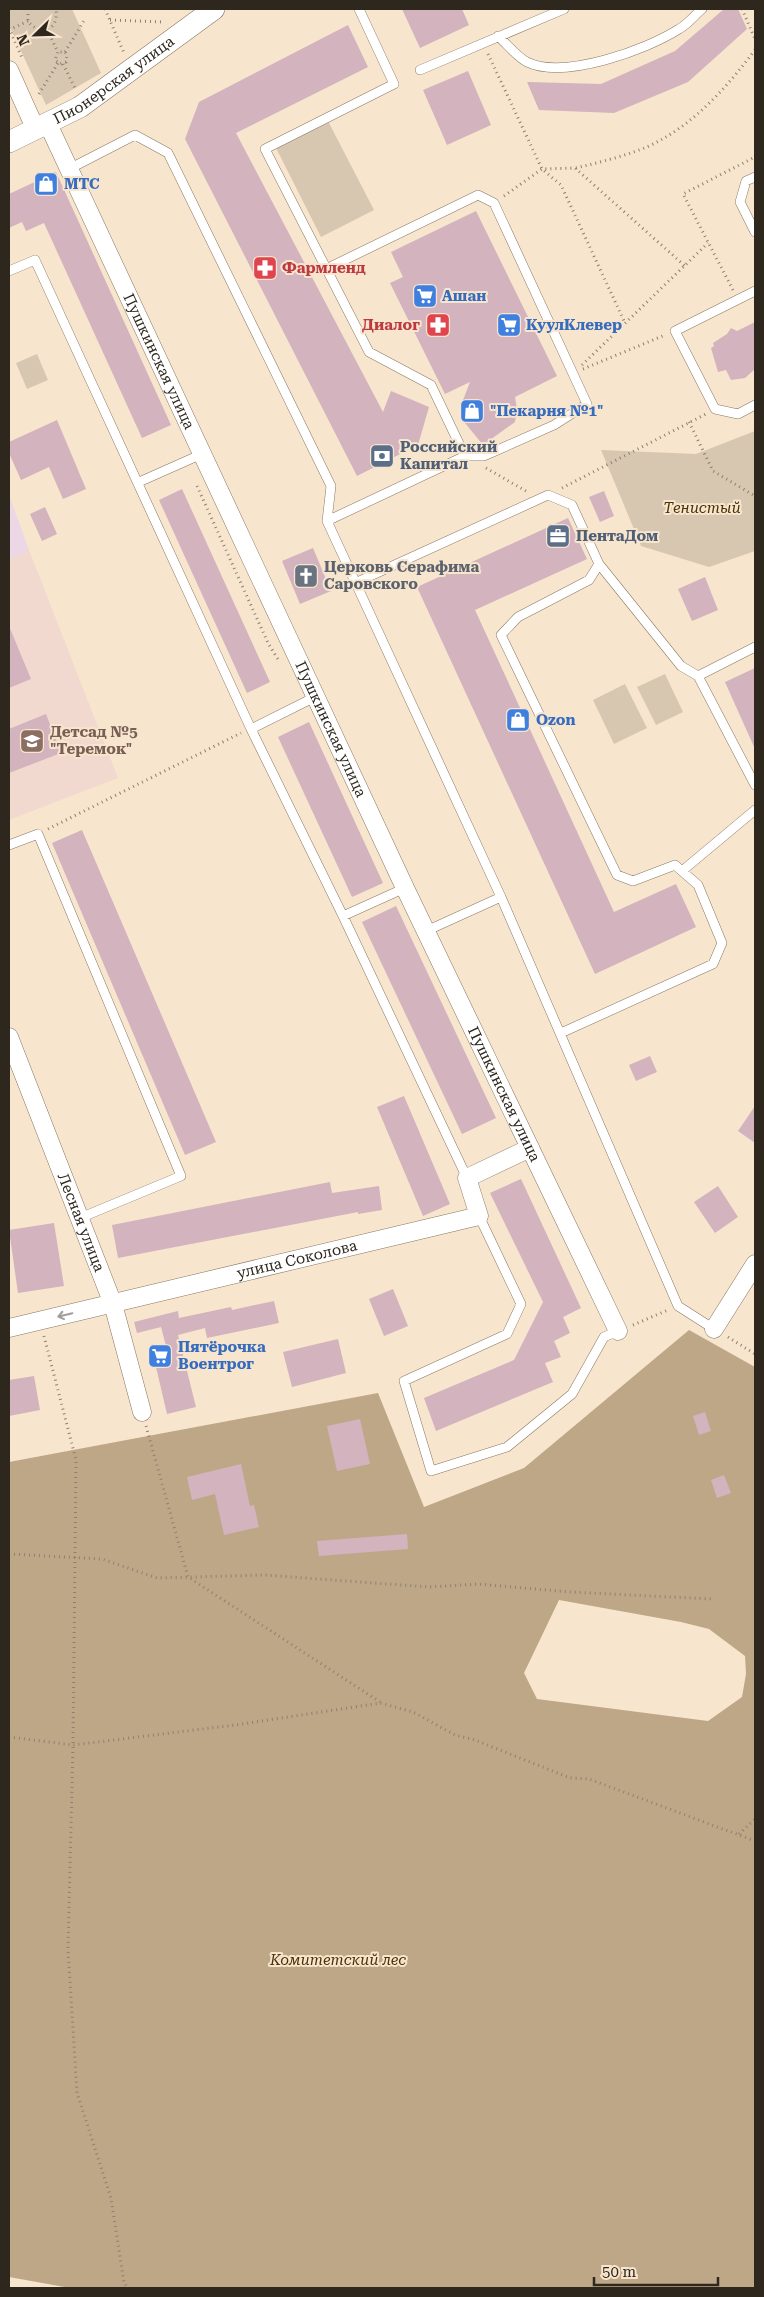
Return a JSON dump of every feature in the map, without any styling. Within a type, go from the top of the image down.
[{"type":"street","name":"Пионерская улица","points":[[9,142],[80,107],[214,9]]},
{"type":"street","name":"Пушкинская улица","points":[[9,70],[42,127],[69,168],[405,888],[618,1331]]},
{"type":"street","name":"Лесная улица","points":[[9,1037],[113,1304],[142,1412]]},
{"type":"street","points":[[479,1216],[467,1178],[530,1148]]},
{"type":"street","name":"улица Соколова","points":[[9,1328],[479,1216]]},
{"type":"street","points":[[714,1329],[755,1264]]},
{"type":"lane","points":[[360,9],[394,84],[265,149],[369,352],[431,385],[465,456]]},
{"type":"lane","points":[[420,70],[564,9]]},
{"type":"lane","points":[[498,36],[526,62],[556,68],[591,63],[627,54],[680,29],[702,9]]},
{"type":"lane","points":[[69,168],[135,135],[168,153],[330,486],[327,521],[501,897],[678,1306],[714,1329]]},
{"type":"lane","points":[[755,177],[746,181],[740,202],[755,232]]},
{"type":"lane","points":[[326,269],[478,195],[494,203],[587,404],[554,424],[484,456],[465,456],[327,521]]},
{"type":"lane","points":[[9,271],[35,260],[251,728],[343,916],[467,1178]]},
{"type":"lane","points":[[755,291],[675,331],[715,409],[738,414],[755,405]]},
{"type":"lane","points":[[139,482],[202,454]]},
{"type":"lane","points":[[355,583],[544,497],[572,505],[599,564],[681,666],[698,676],[755,785]]},
{"type":"lane","points":[[561,1033],[713,964],[722,942],[698,885],[675,865],[633,881],[616,875],[502,635],[518,618],[589,580],[599,564]]},
{"type":"lane","points":[[698,676],[755,647]]},
{"type":"lane","points":[[251,728],[317,696]]},
{"type":"lane","points":[[682,871],[755,810]]},
{"type":"lane","points":[[9,845],[38,834],[180,1176],[80,1218]]},
{"type":"lane","points":[[343,916],[405,888]]},
{"type":"lane","points":[[426,931],[501,897]]},
{"type":"lane","points":[[479,1216],[521,1304],[507,1334],[404,1381],[430,1471],[506,1446],[572,1394],[604,1337],[618,1331]]},
{"type":"path","points":[[28,9],[28,21],[32,27],[40,30],[47,30],[54,25],[57,17],[56,9]]},
{"type":"path","points":[[105,9],[126,58]]},
{"type":"path","points":[[742,9],[755,40]]},
{"type":"path","points":[[65,52],[85,19]]},
{"type":"path","points":[[110,20],[172,22],[164,28]]},
{"type":"path","points":[[24,62],[9,29],[28,21]]},
{"type":"path","points":[[47,30],[58,52]]},
{"type":"path","points":[[483,43],[542,169],[560,185],[625,323]]},
{"type":"path","points":[[494,203],[542,169],[575,168],[650,145],[698,115],[731,82],[755,50]]},
{"type":"path","points":[[58,52],[65,52]]},
{"type":"path","points":[[58,52],[55,56],[58,63]]},
{"type":"path","points":[[63,64],[68,58],[65,52]]},
{"type":"path","points":[[58,63],[63,64]]},
{"type":"path","points":[[39,94],[58,63]]},
{"type":"path","points":[[63,64],[78,95]]},
{"type":"path","points":[[36,86],[42,100]]},
{"type":"path","points":[[738,300],[684,194],[755,157]]},
{"type":"path","points":[[575,168],[685,266]]},
{"type":"path","points":[[574,373],[708,243]]},
{"type":"path","points":[[574,373],[675,331]]},
{"type":"path","points":[[465,456],[544,497],[715,409]]},
{"type":"path","points":[[689,422],[713,471],[755,496]]},
{"type":"path","points":[[38,834],[251,728]]},
{"type":"path","points":[[618,1331],[678,1306]]},
{"type":"path","points":[[40,1321],[76,1460],[73,1745],[68,1949],[77,2093],[111,2198],[124,2283],[128,2288]]},
{"type":"path","points":[[714,1329],[755,1354]]},
{"type":"path","points":[[142,1412],[188,1577],[380,1703],[413,1712],[455,1735],[475,1740],[570,1778],[589,1779],[755,1841]]},
{"type":"path","points":[[9,1554],[102,1559],[157,1578],[264,1575],[429,1587],[478,1584],[570,1592],[713,1598]]},
{"type":"path","points":[[9,1737],[73,1745],[235,1725],[380,1703]]},
{"type":"path","points":[[739,1834],[755,1819]]},
{"type":"shaded area","points":[[9,495],[29,550],[9,559]]},
{"type":"shaded area","points":[[29,550],[118,778],[9,820],[9,559]]},
{"type":"green space","points":[[9,9],[72,9],[101,73],[46,105],[9,25]]},
{"type":"green space","points":[[328,121],[374,210],[321,237],[276,148]]},
{"type":"green space","points":[[37,354],[48,380],[27,389],[16,363]]},
{"type":"green space","name":"Тенистый","points":[[755,431],[755,551],[709,567],[641,546],[601,450],[696,454]]},
{"type":"green space","points":[[665,674],[683,712],[656,725],[637,687]]},
{"type":"green space","points":[[625,684],[647,728],[614,744],[593,700]]},
{"type":"green space","name":"Комитетский лес","points":[[689,1330],[755,1367],[755,2288],[70,2288],[9,2277],[9,1462],[378,1393],[424,1507],[524,1468]],"holes":[[[559,1600],[681,1622],[709,1629],[745,1656],[746,1674],[742,1697],[708,1721],[537,1699],[524,1673]]]},
{"type":"building","points":[[402,9],[462,9],[469,25],[420,48]]},
{"type":"building","points":[[724,9],[738,9],[747,29],[688,82],[614,113],[539,110],[527,82],[601,84],[675,51]]},
{"type":"building","points":[[348,25],[368,67],[236,133],[383,412],[391,391],[429,407],[418,445],[357,476],[185,139],[199,102]]},
{"type":"building","points":[[468,71],[491,125],[447,145],[423,90]]},
{"type":"building","points":[[56,172],[171,425],[142,438],[44,223],[26,231],[22,222],[9,228],[9,194]]},
{"type":"building","points":[[476,211],[557,376],[515,397],[517,410],[515,422],[483,445],[465,423],[460,408],[470,382],[445,394],[390,283],[403,277],[391,252]]},
{"type":"building","points":[[755,322],[755,369],[745,378],[731,380],[726,370],[718,372],[711,348],[714,346],[713,343],[727,334],[731,328],[737,331]]},
{"type":"building","points":[[57,420],[86,489],[63,499],[49,467],[21,480],[9,453],[9,442]]},
{"type":"building","points":[[182,489],[270,682],[247,693],[159,500]]},
{"type":"building","points":[[604,491],[614,516],[600,522],[589,497]]},
{"type":"building","points":[[45,507],[57,534],[42,541],[30,514]]},
{"type":"building","points":[[568,518],[587,559],[475,610],[614,912],[676,884],[696,927],[595,974],[417,587]]},
{"type":"building","name":"Церковь Серафима Саровского","points":[[313,548],[331,591],[300,604],[282,561]]},
{"type":"building","points":[[705,577],[718,610],[692,621],[678,589]]},
{"type":"building","points":[[9,626],[31,679],[9,688]]},
{"type":"building","points":[[755,668],[755,749],[725,682]]},
{"type":"building","name":"Детсад №5 \"Теремок\"","points":[[46,714],[61,753],[9,773],[9,729]]},
{"type":"building","points":[[309,722],[383,883],[352,897],[278,737]]},
{"type":"building","points":[[82,830],[216,1142],[185,1155],[52,843]]},
{"type":"building","points":[[396,906],[496,1118],[462,1134],[362,922]]},
{"type":"building","points":[[650,1056],[657,1072],[636,1081],[629,1065]]},
{"type":"building","points":[[404,1096],[450,1204],[423,1216],[377,1107]]},
{"type":"building","points":[[755,1106],[755,1143],[738,1131]]},
{"type":"building","points":[[521,1179],[581,1308],[563,1317],[570,1333],[554,1341],[561,1357],[545,1363],[553,1382],[436,1431],[424,1398],[514,1360],[543,1302],[490,1193]]},
{"type":"building","points":[[330,1182],[332,1193],[379,1186],[382,1210],[358,1214],[358,1212],[118,1258],[112,1225]]},
{"type":"building","points":[[718,1186],[738,1217],[715,1233],[694,1202]]},
{"type":"building","points":[[54,1223],[64,1286],[18,1293],[9,1230]]},
{"type":"building","points":[[393,1289],[408,1326],[384,1336],[369,1299]]},
{"type":"building","points":[[274,1301],[279,1323],[207,1338],[205,1328],[178,1335],[196,1407],[167,1414],[152,1350],[166,1346],[161,1327],[137,1333],[134,1322],[178,1311],[179,1318],[231,1307],[232,1310]]},
{"type":"building","points":[[338,1339],[346,1373],[292,1387],[283,1352]]},
{"type":"building","points":[[34,1376],[40,1410],[9,1416],[9,1380]]},
{"type":"building","points":[[705,1412],[711,1431],[699,1435],[693,1416]]},
{"type":"building","points":[[360,1419],[370,1464],[337,1471],[327,1426]]},
{"type":"building","points":[[241,1464],[250,1506],[254,1505],[259,1527],[224,1535],[215,1494],[192,1500],[187,1477]]},
{"type":"building","points":[[724,1475],[731,1493],[717,1498],[711,1480]]},
{"type":"building","points":[[407,1534],[408,1549],[319,1556],[317,1541]]},
{"type":"place","name":"МТС","points":[[46,184]]},
{"type":"place","name":"Фармленд","points":[[265,268]]},
{"type":"place","name":"Ашан","points":[[425,296]]},
{"type":"place","name":"Диалог","points":[[438,325]]},
{"type":"place","name":"КуулКлевер","points":[[509,325]]},
{"type":"place","name":"\"Пекарня №1\"","points":[[472,411]]},
{"type":"place","name":"Российский Капитал","points":[[382,456]]},
{"type":"place","name":"ПентаДом","points":[[558,536]]},
{"type":"place","name":"Церковь Серафима Саровского","points":[[306,576]]},
{"type":"place","name":"Ozon","points":[[518,720]]},
{"type":"place","name":"Детсад №5 \"Теремок\"","points":[[32,741]]},
{"type":"place","name":"Пятёрочка Воентрог","points":[[160,1356]]}]
